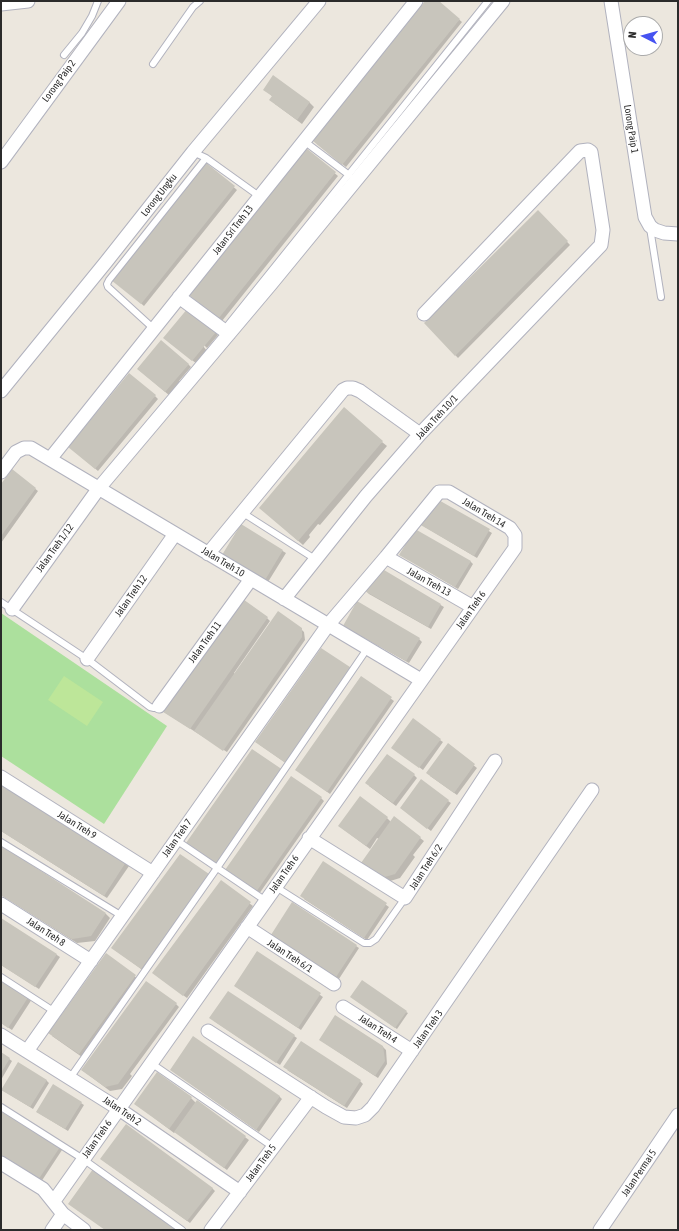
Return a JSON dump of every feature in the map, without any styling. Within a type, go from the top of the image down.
[{"type":"street","points":[[1,4],[28,1]]},
{"type":"street","name":"Lorong Paip 2","points":[[1,162],[119,1]]},
{"type":"street","name":"Lorong Ungku","points":[[1,391],[193,152],[319,1]]},
{"type":"street","name":"Jalan Sri Treh 13","points":[[50,459],[416,1]]},
{"type":"street","name":"Jalan Treh 1/12","points":[[6,606],[99,488],[226,332],[503,1]]},
{"type":"street","name":"Lorong Paip 1","points":[[612,1],[644,217],[650,226]]},
{"type":"street","name":"Jalan Treh 10/1","points":[[284,599],[366,496],[420,434],[601,245],[602,230],[591,152],[588,150],[580,151],[424,314]]},
{"type":"street","points":[[650,226],[655,230],[664,233],[678,234]]},
{"type":"street","points":[[179,297],[226,332]]},
{"type":"street","points":[[208,554],[343,390],[353,388],[360,391],[420,434]]},
{"type":"street","name":"Jalan Treh 10","points":[[1,472],[16,452],[24,448],[31,448],[421,680]]},
{"type":"street","name":"Jalan Treh 14","points":[[439,492],[448,492],[510,528],[515,535],[515,548]]},
{"type":"street","name":"Jalan Treh 7","points":[[27,1051],[328,625],[439,492]]},
{"type":"street","name":"Jalan Treh 12","points":[[87,658],[175,534]]},
{"type":"street","name":"Jalan Treh 6","points":[[54,1201],[515,548]]},
{"type":"street","name":"Jalan Treh 13","points":[[386,557],[473,606]]},
{"type":"street","name":"Jalan Treh 11","points":[[159,706],[251,579]]},
{"type":"street","name":"Jalan Treh 6/2","points":[[309,838],[405,898],[495,761]]},
{"type":"street","name":"Jalan Treh 9","points":[[1,777],[153,873]]},
{"type":"street","name":"Jalan Treh 3","points":[[208,1031],[344,1117],[356,1118],[365,1115],[373,1107],[592,790]]},
{"type":"street","name":"Jalan Treh 8","points":[[1,904],[91,961]]},
{"type":"street","name":"Jalan Treh 6/1","points":[[247,927],[334,984]]},
{"type":"street","name":"Jalan Treh 4","points":[[344,1007],[412,1051]]},
{"type":"street","name":"Jalan Treh 2","points":[[1,1035],[119,1109],[240,1192]]},
{"type":"street","name":"Jalan Treh 5","points":[[211,1230],[311,1097]]},
{"type":"street","name":"Jalan Permai 5","points":[[600,1230],[678,1116]]},
{"type":"street","points":[[1,1162],[44,1189],[63,1214],[84,1230]]},
{"type":"street","points":[[52,1230],[63,1214]]},
{"type":"lane","points":[[64,55],[82,33],[92,16],[98,1]]},
{"type":"lane","points":[[153,64],[193,7],[200,1]]},
{"type":"lane","points":[[226,332],[488,1]]},
{"type":"lane","points":[[304,141],[349,175]]},
{"type":"lane","points":[[193,152],[206,158],[260,196]]},
{"type":"lane","points":[[154,329],[108,287],[107,284],[206,158]]},
{"type":"lane","points":[[650,226],[661,297]]},
{"type":"lane","points":[[243,513],[315,559]]},
{"type":"lane","points":[[6,606],[87,658],[150,707],[154,708],[159,706]]},
{"type":"lane","points":[[70,1078],[217,868],[367,648]]},
{"type":"lane","points":[[176,840],[266,900]]},
{"type":"lane","points":[[1,842],[122,916]]},
{"type":"lane","points":[[276,886],[364,943],[370,943],[376,939],[405,898]]},
{"type":"lane","points":[[1,977],[55,1012]]},
{"type":"lane","points":[[151,1063],[273,1147]]},
{"type":"lane","points":[[1,1107],[83,1159],[182,1230]]},
{"type":"green space","points":[[1,613],[167,726],[104,824],[1,756]]},
{"type":"green space","points":[[64,676],[103,702],[87,726],[48,700]]},
{"type":"building","points":[[425,1],[439,1],[460,19],[342,165],[313,141]]},
{"type":"building","points":[[273,75],[310,102],[297,120],[269,100],[272,96],[263,90]]},
{"type":"building","points":[[306,148],[336,172],[218,319],[189,295]]},
{"type":"building","points":[[205,162],[235,186],[141,304],[111,280]]},
{"type":"building","points":[[538,210],[568,241],[455,356],[424,323]]},
{"type":"building","points":[[188,308],[216,332],[192,361],[163,338]]},
{"type":"building","points":[[161,340],[189,364],[165,392],[137,369]]},
{"type":"building","points":[[129,373],[156,395],[95,469],[68,447]]},
{"type":"building","points":[[344,407],[383,441],[298,541],[259,508]]},
{"type":"building","points":[[12,469],[36,488],[1,536],[1,484]]},
{"type":"building","points":[[435,498],[490,529],[474,556],[419,524]]},
{"type":"building","points":[[241,524],[283,550],[265,580],[222,555]]},
{"type":"building","points":[[415,529],[471,561],[455,587],[399,555]]},
{"type":"building","points":[[379,567],[441,604],[428,627],[365,591]]},
{"type":"building","points":[[240,597],[268,617],[190,729],[160,710]]},
{"type":"building","points":[[357,601],[420,638],[406,661],[343,626]]},
{"type":"building","points":[[278,611],[302,628],[302,637],[223,751],[194,731]]},
{"type":"building","points":[[321,648],[353,669],[287,764],[255,742]]},
{"type":"building","points":[[361,676],[392,697],[327,792],[295,770]]},
{"type":"building","points":[[413,718],[441,739],[419,768],[391,748]]},
{"type":"building","points":[[448,743],[475,764],[454,793],[426,773]]},
{"type":"building","points":[[252,749],[283,770],[217,865],[186,843]]},
{"type":"building","points":[[387,754],[415,774],[393,803],[365,783]]},
{"type":"building","points":[[291,776],[322,797],[256,892],[225,870]]},
{"type":"building","points":[[421,779],[449,800],[427,829],[400,808]]},
{"type":"building","points":[[1,781],[126,862],[104,896],[1,831]]},
{"type":"building","points":[[360,796],[388,817],[366,846],[338,826]]},
{"type":"building","points":[[394,816],[421,837],[395,874],[381,878],[361,863]]},
{"type":"building","points":[[1,845],[106,913],[91,936],[72,939],[1,895]]},
{"type":"building","points":[[180,854],[209,874],[141,969],[111,948]]},
{"type":"building","points":[[323,861],[387,903],[364,938],[300,896]]},
{"type":"building","points":[[221,880],[251,902],[183,996],[152,973]]},
{"type":"building","points":[[292,902],[357,945],[334,980],[269,938]]},
{"type":"building","points":[[1,918],[57,954],[35,987],[1,965]]},
{"type":"building","points":[[257,951],[321,993],[298,1028],[234,986]]},
{"type":"building","points":[[106,953],[136,975],[79,1054],[48,1033]]},
{"type":"building","points":[[1,978],[29,996],[8,1028],[1,1023]]},
{"type":"building","points":[[362,980],[407,1011],[395,1028],[350,997]]},
{"type":"building","points":[[146,981],[177,1003],[118,1084],[105,1087],[81,1070]]},
{"type":"building","points":[[228,991],[295,1035],[276,1063],[209,1018]]},
{"type":"building","points":[[335,1015],[383,1046],[385,1061],[375,1076],[319,1040]]},
{"type":"building","points":[[193,1036],[280,1096],[256,1130],[170,1070]]},
{"type":"building","points":[[301,1041],[361,1080],[344,1106],[283,1067]]},
{"type":"building","points":[[1,1052],[10,1058],[1,1073]]},
{"type":"building","points":[[18,1062],[47,1080],[30,1107],[1,1090]]},
{"type":"building","points":[[157,1072],[192,1097],[169,1129],[134,1104]]},
{"type":"building","points":[[53,1084],[82,1102],[65,1129],[36,1112]]},
{"type":"building","points":[[197,1100],[246,1136],[224,1168],[174,1132]]},
{"type":"building","points":[[1,1109],[60,1147],[38,1180],[1,1156]]},
{"type":"building","points":[[126,1124],[213,1188],[187,1221],[100,1159]]},
{"type":"building","points":[[93,1169],[177,1230],[105,1230],[68,1204]]}]
